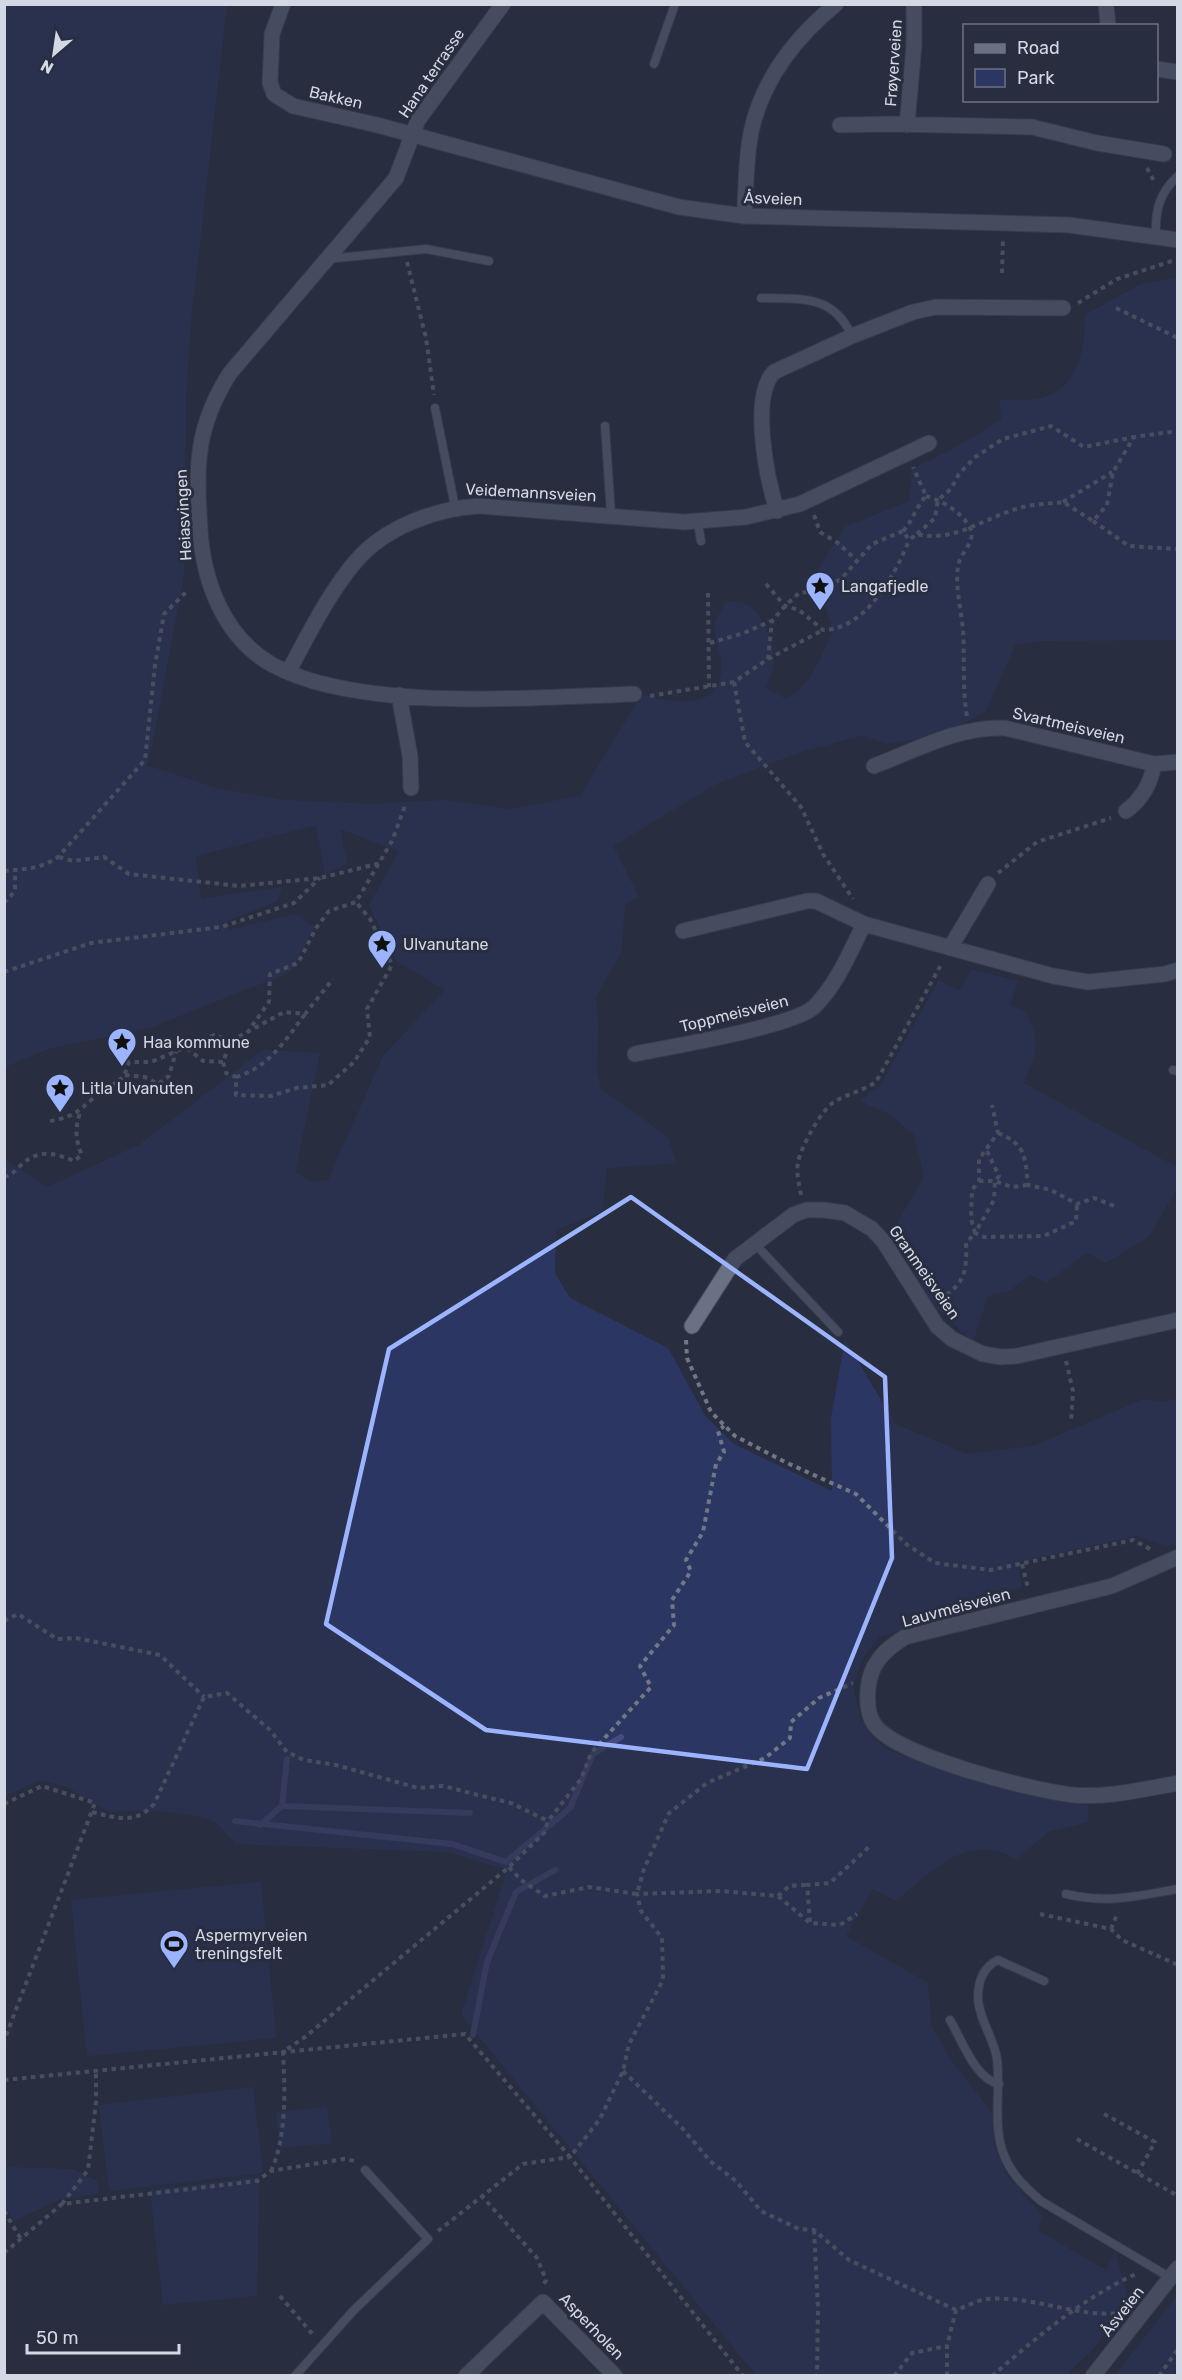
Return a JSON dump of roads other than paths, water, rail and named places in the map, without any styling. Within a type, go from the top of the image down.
[{"type":"street","name":"Bakken","points":[[283,4],[272,34],[270,83],[274,94],[292,106],[377,125]]},
{"type":"street","name":"Hana terrasse","points":[[412,134],[442,84],[503,4]]},
{"type":"street","points":[[744,216],[747,157],[759,104],[780,62],[809,26],[836,4]]},
{"type":"street","name":"Frøyerveien","points":[[907,124],[914,45],[914,4]]},
{"type":"street","points":[[1106,4],[1108,24]]},
{"type":"street","points":[[1158,69],[1178,72]]},
{"type":"street","name":"Åsveien","points":[[377,125],[663,203],[744,216],[1069,225],[1156,235],[1178,240]]},
{"type":"street","name":"Frøyerveien","points":[[840,125],[1032,127],[1145,152],[1164,154]]},
{"type":"street","name":"Heiasvingen","points":[[412,134],[396,178],[230,373],[218,391],[202,430],[197,474],[205,570],[219,608],[239,637],[257,654],[288,672],[315,681],[399,695],[484,698],[634,694]]},
{"type":"street","points":[[777,511],[771,493],[761,408],[766,380],[774,372],[852,336],[913,312],[936,307],[1063,308]]},
{"type":"street","name":"Veidemannsveien","points":[[288,672],[322,610],[357,559],[403,527],[455,507],[502,507],[698,522],[777,511],[808,500],[929,443]]},
{"type":"street","points":[[399,695],[410,756],[411,788]]},
{"type":"street","name":"Svartmeisveien","points":[[874,766],[970,730],[984,727],[1005,728],[1154,764],[1178,762]]},
{"type":"street","points":[[1126,812],[1139,802],[1145,792],[1154,764]]},
{"type":"street","points":[[950,948],[988,884]]},
{"type":"street","points":[[683,932],[807,901],[816,902],[864,924],[1053,976],[1088,982],[1166,974],[1178,970]]},
{"type":"street","name":"Toppmeisveien","points":[[635,1054],[788,1021],[813,1009],[829,990],[864,924]]},
{"type":"street","name":"Granmeisveien","points":[[754,1243],[793,1215],[806,1209],[845,1213],[872,1229],[884,1242],[937,1326],[952,1339],[983,1354],[1001,1357],[1017,1356],[1178,1320]]},
{"type":"street","points":[[692,1326],[728,1266],[754,1243]]},
{"type":"street","name":"Lauvmeisveien","points":[[1173,1558],[1112,1586],[905,1637],[886,1649],[869,1673],[867,1703],[874,1724],[889,1739],[912,1750],[1030,1788],[1076,1795],[1120,1793],[1178,1783]]},
{"type":"street","name":"Åsveien","points":[[1093,2376],[1170,2272]]},
{"type":"street","name":"Asperholen","points":[[466,2376],[543,2302],[615,2376]]},
{"type":"lane","points":[[654,64],[675,4]]},
{"type":"lane","points":[[1156,235],[1158,205],[1163,192],[1178,176]]},
{"type":"lane","points":[[327,259],[402,250],[444,251],[489,261]]},
{"type":"lane","points":[[761,298],[820,302],[840,316],[852,336]]},
{"type":"lane","points":[[435,408],[455,507]]},
{"type":"lane","points":[[605,426],[611,514]]},
{"type":"lane","points":[[698,522],[701,541]]},
{"type":"lane","points":[[754,1243],[838,1332]]},
{"type":"lane","points":[[1066,1894],[1093,1900],[1112,1900],[1178,1889]]},
{"type":"lane","points":[[1044,1982],[998,1960],[989,1965],[981,1978],[978,1999],[997,2056],[999,2136],[1003,2153],[1024,2186],[1041,2201],[1170,2272]]},
{"type":"lane","points":[[950,2020],[982,2074],[991,2082],[999,2084]]},
{"type":"lane","points":[[295,2376],[321,2345],[428,2239],[365,2170]]},
{"type":"waterway","points":[[235,1821],[452,1844],[506,1862],[570,1808],[593,1754],[621,1737]]},
{"type":"waterway","points":[[260,1825],[282,1806],[287,1759]]},
{"type":"waterway","points":[[282,1806],[470,1813]]},
{"type":"waterway","points":[[473,2035],[487,1962],[516,1892],[555,1870]]},
{"type":"place","name":"Langafjedle","points":[[820,612]]},
{"type":"place","name":"Ulvanutane","points":[[382,970]]},
{"type":"place","name":"Haa kommune","points":[[122,1068]]},
{"type":"place","name":"Litla Ulvanuten","points":[[60,1114]]},
{"type":"place","name":"Aspermyrveien treningsfelt","points":[[174,1970]]}]
